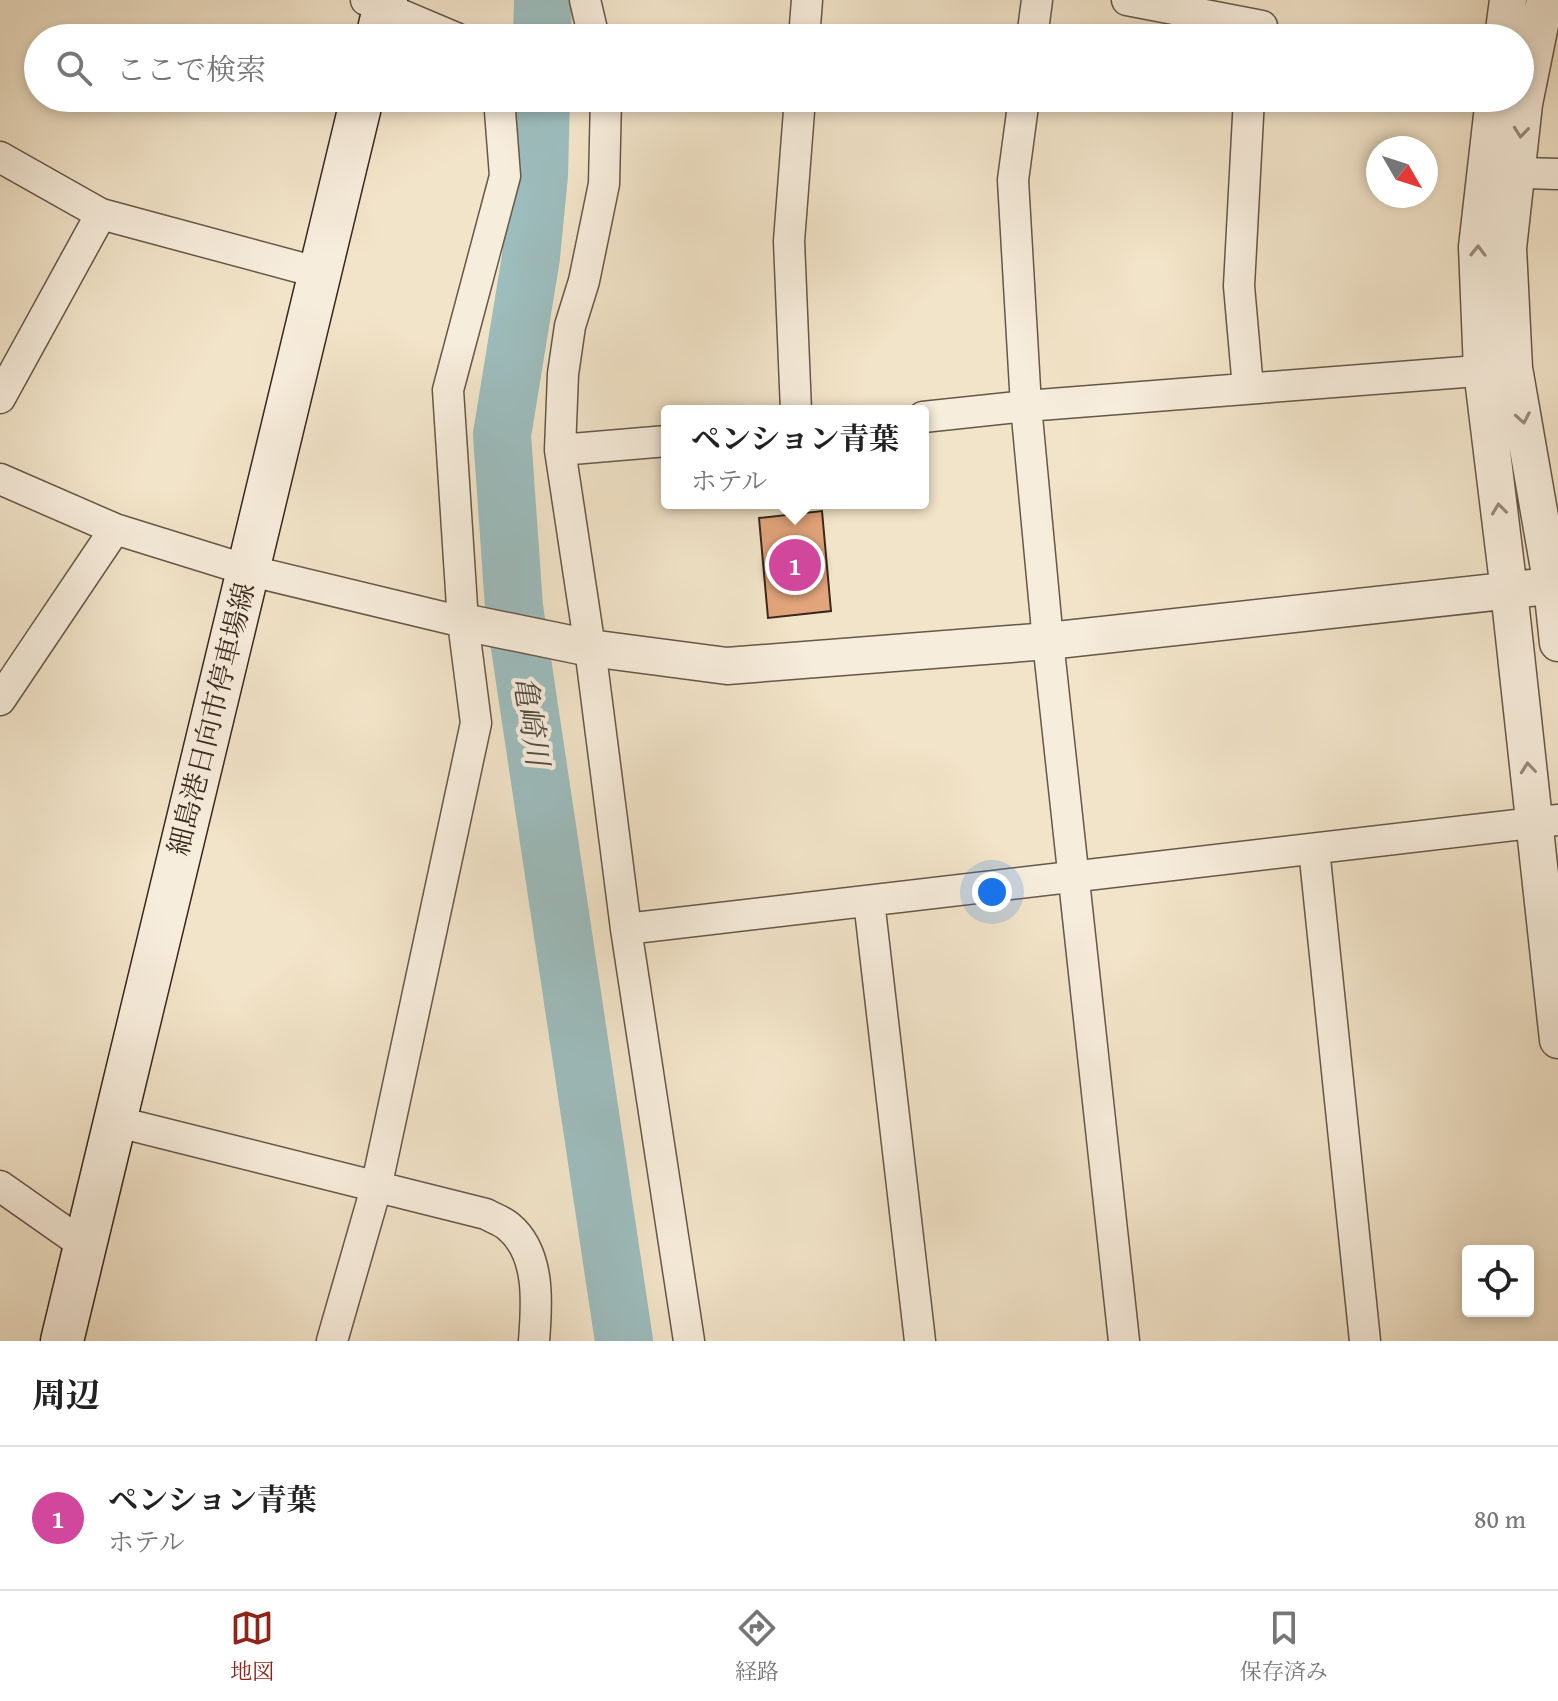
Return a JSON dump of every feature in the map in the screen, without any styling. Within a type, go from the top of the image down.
[{"type":"main road","name":"細島港日向市停車場線","points":[[62,1341],[359,112]]},
{"type":"street","points":[[585,0],[591,24]]},
{"type":"street","points":[[805,24],[807,0]]},
{"type":"street","points":[[1034,24],[1037,0]]},
{"type":"street","points":[[1127,0],[1263,21]]},
{"type":"street","points":[[1505,24],[1508,0]]},
{"type":"street","points":[[1534,54],[1545,0]]},
{"type":"street","points":[[378,11],[416,24]]},
{"type":"street","points":[[332,1341],[376,1188],[476,723],[463,622],[448,390],[505,176],[500,112]]},
{"type":"street","points":[[606,112],[604,184],[584,281],[570,326],[563,374],[560,450],[590,648],[626,929],[689,1341]]},
{"type":"street","points":[[796,405],[789,241],[799,112]]},
{"type":"street","points":[[1022,112],[1013,180],[1026,406],[1048,641],[1124,1341]]},
{"type":"street","points":[[1248,112],[1239,286],[1248,388]]},
{"type":"street","points":[[1496,112],[1508,248],[1498,369],[1509,591],[1546,821],[1558,1040]]},
{"type":"street","points":[[1502,172],[1521,112]]},
{"type":"street","points":[[0,157],[101,214],[320,273]]},
{"type":"street","points":[[1502,172],[1558,174]]},
{"type":"street","points":[[0,398],[101,214]]},
{"type":"street","points":[[929,416],[1498,369]]},
{"type":"street","points":[[1498,369],[1555,586],[1558,643]]},
{"type":"street","points":[[560,450],[661,442]]},
{"type":"street","points":[[0,479],[115,529],[247,570],[463,622],[590,648],[727,666],[1048,641],[1555,586]]},
{"type":"street","points":[[0,700],[115,529]]},
{"type":"street","points":[[626,929],[1546,821]]},
{"type":"street","points":[[1314,849],[1365,1341]]},
{"type":"street","points":[[869,901],[920,1341]]},
{"type":"street","points":[[114,1121],[486,1214],[509,1227],[529,1258],[536,1308],[534,1341]]},
{"type":"street","points":[[0,1186],[84,1245]]},
{"type":"building","points":[[822,511],[831,611],[768,618],[759,518]]},
{"type":"waterway","name":"亀崎川","points":[[542,24],[543,0]]},
{"type":"waterway","name":"亀崎川","points":[[541,112],[539,175],[531,257],[502,435],[514,607],[624,1341]]},
{"type":"place","name":"ペンション青葉","points":[[795,565]]}]
